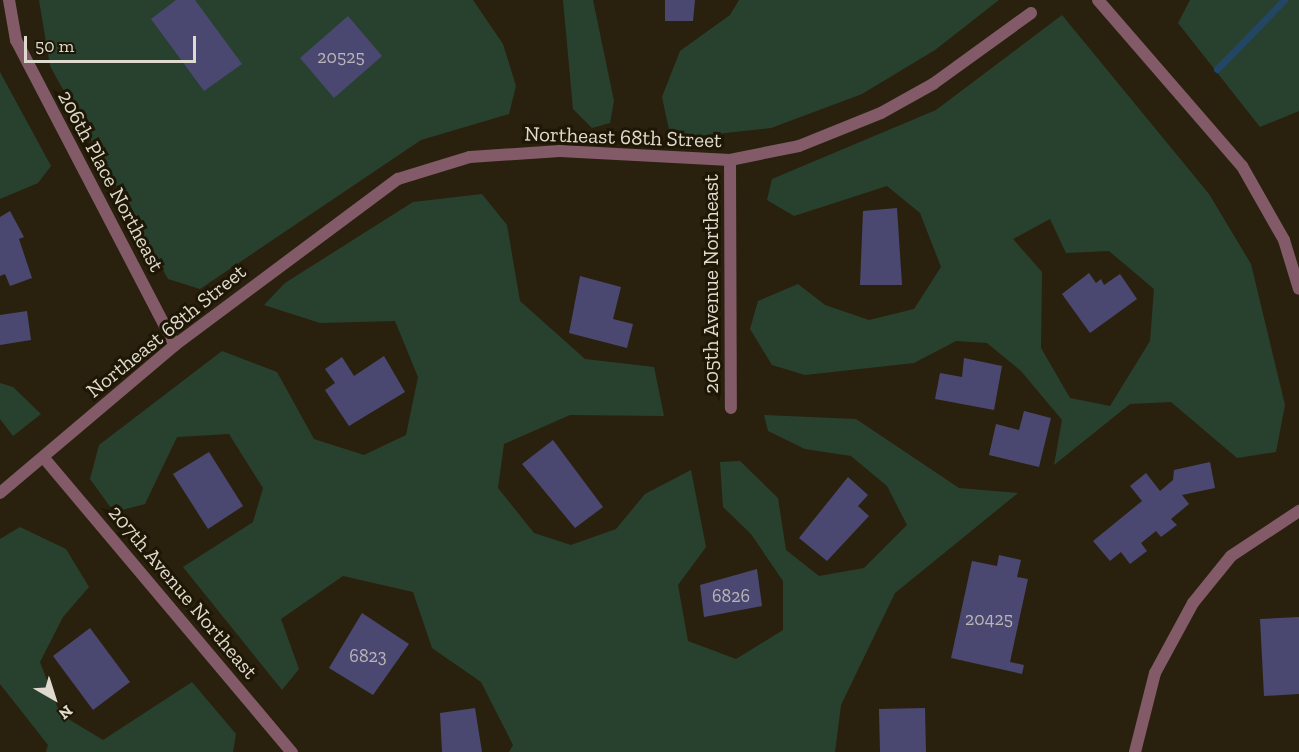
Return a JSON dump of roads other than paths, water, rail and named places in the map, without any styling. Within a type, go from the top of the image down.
[{"type":"street","name":"206th Place Northeast","points":[[9,0],[16,40],[175,345]]},
{"type":"street","points":[[1098,0],[1242,166],[1284,240],[1299,289]]},
{"type":"street","name":"Northeast 68th Street","points":[[0,493],[175,345],[369,197],[439,163],[560,151],[730,160],[799,146],[881,112],[933,84],[1031,13]]},
{"type":"street","name":"205th Avenue Northeast","points":[[730,160],[731,408]]},
{"type":"street","name":"207th Avenue Northeast","points":[[44,458],[292,752]]},
{"type":"street","points":[[1135,752],[1155,673],[1193,603],[1231,556],[1299,511]]},
{"type":"waterway","points":[[1217,69],[1284,0]]}]
